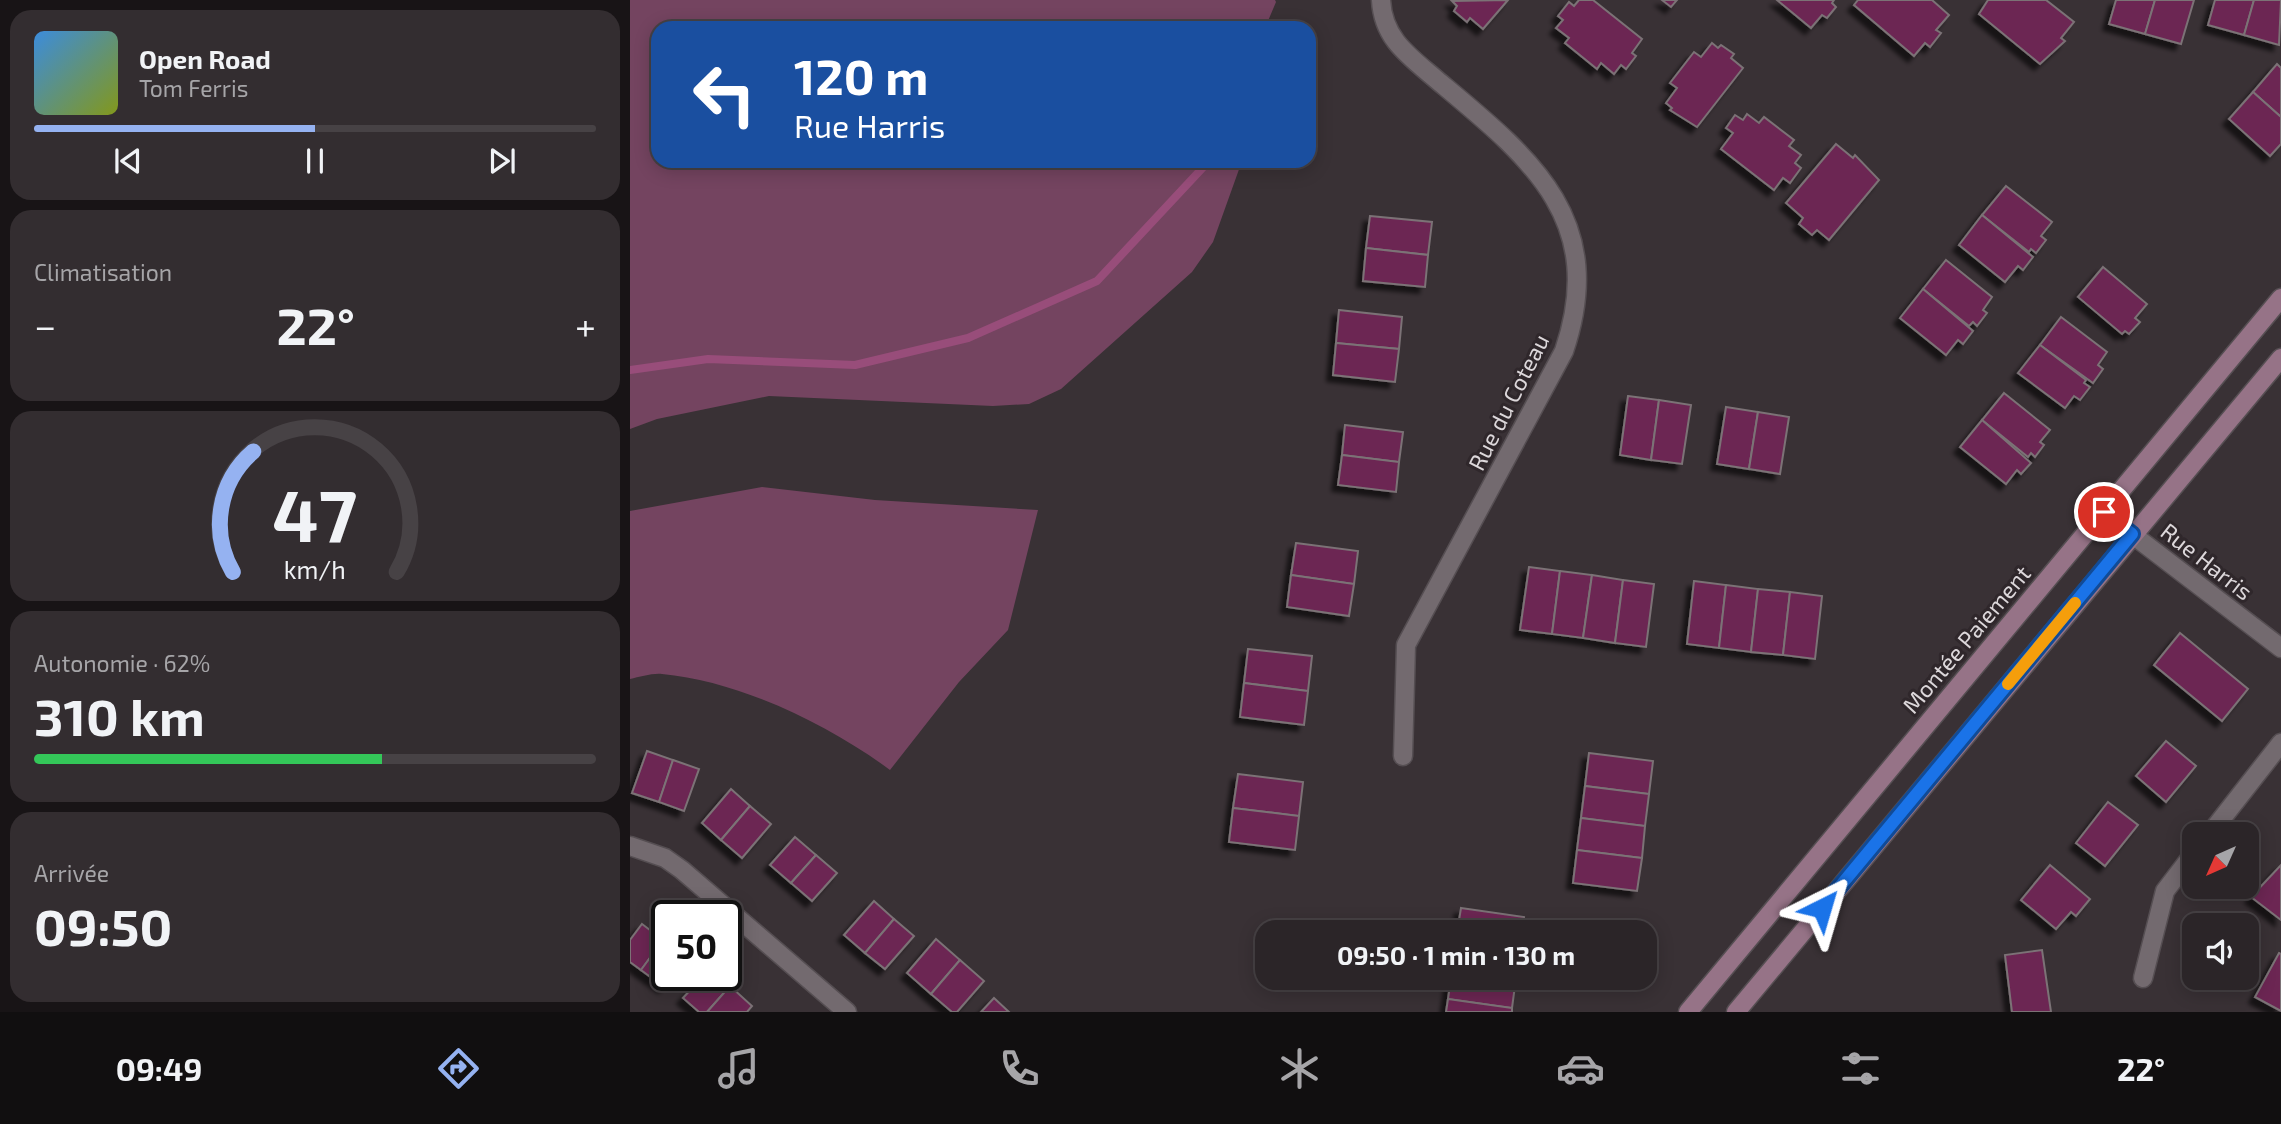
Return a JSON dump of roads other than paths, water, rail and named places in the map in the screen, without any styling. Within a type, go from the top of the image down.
[{"type":"main road","name":"Montée Paiement","points":[[1688,1012],[2281,298]]},
{"type":"main road","points":[[1736,1012],[2281,358]]},
{"type":"street","name":"Rue du Coteau","points":[[1381,0],[1382,17],[1399,48],[1498,131],[1540,173],[1566,223],[1576,253],[1577,279],[1576,306],[1564,351],[1406,645],[1403,756]]},
{"type":"street","name":"Rue Harris","points":[[2104,512],[2281,648]]},
{"type":"street","points":[[2219,822],[2281,743]]},
{"type":"street","points":[[630,846],[665,858],[682,870],[847,1012]]},
{"type":"street","points":[[2143,978],[2165,891],[2182,869]]},
{"type":"waterway","points":[[630,370],[708,359],[855,365],[968,338],[1097,281],[1202,168]]}]
